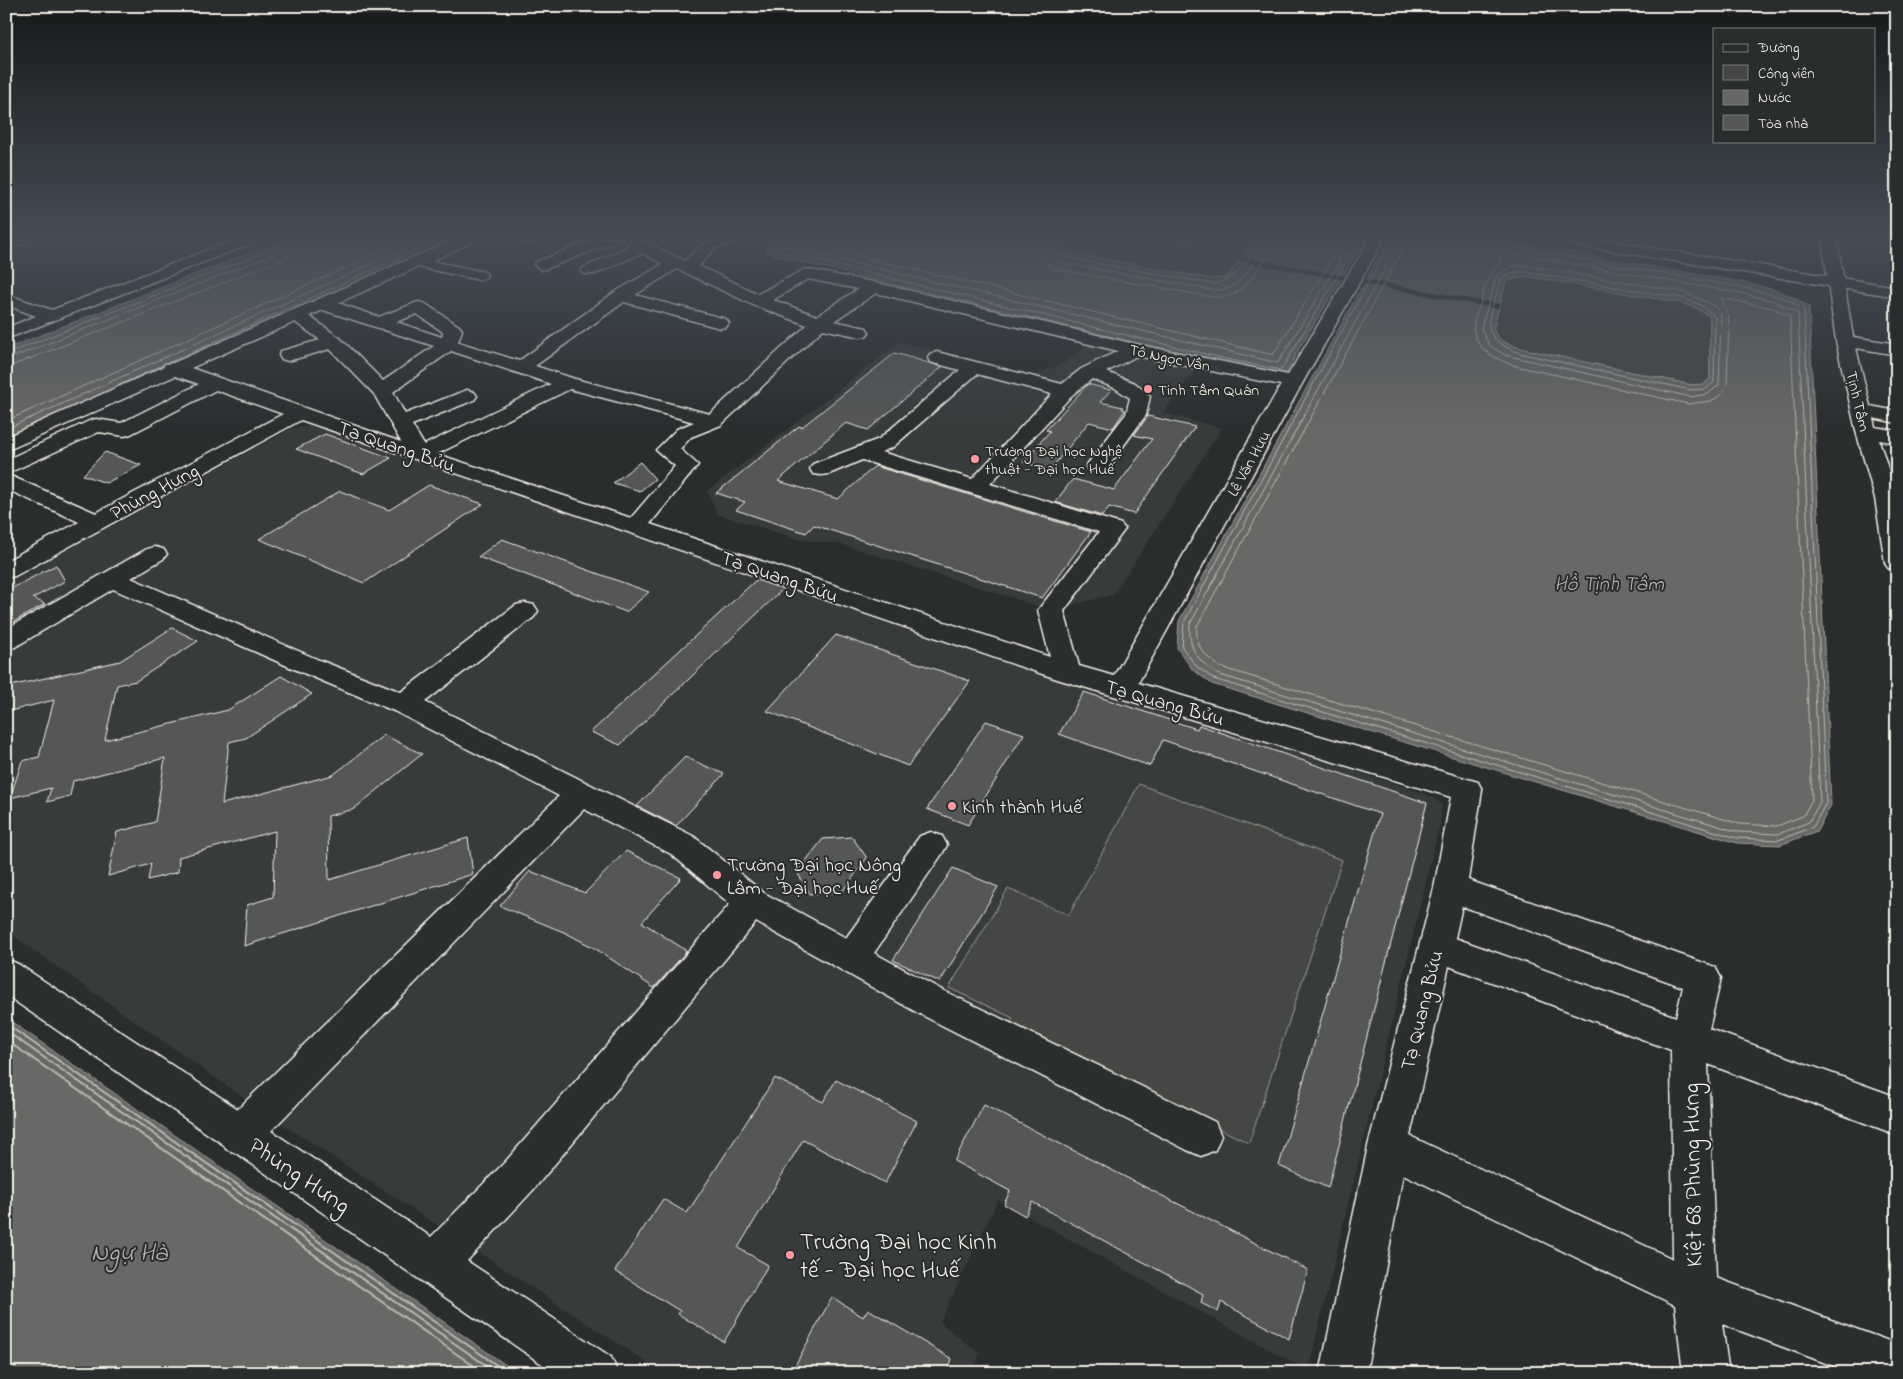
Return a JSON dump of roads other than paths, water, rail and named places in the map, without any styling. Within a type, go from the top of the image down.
[{"type":"street","points":[[18,303],[52,316]]},
{"type":"street","points":[[6,334],[85,303]]},
{"type":"street","points":[[521,368],[611,303]]},
{"type":"street","points":[[641,303],[685,319],[720,323]]},
{"type":"street","points":[[766,303],[819,323],[860,332]]},
{"type":"street","points":[[635,528],[687,465],[667,450],[684,433],[714,421],[819,323],[848,303]]},
{"type":"street","name":"Tô Ngọc Vân","points":[[941,303],[1135,350],[1293,382]]},
{"type":"street","name":"Lê Văn Hưu","points":[[1121,689],[1339,303]]},
{"type":"street","name":"Tịnh Tâm","points":[[1838,303],[1866,431],[1891,499],[1896,553]]},
{"type":"street","points":[[6,445],[172,368],[322,304],[568,383],[714,421]]},
{"type":"street","points":[[381,322],[418,307],[453,330],[448,346],[382,391]]},
{"type":"street","points":[[297,316],[334,342],[382,391],[402,422],[419,455],[568,383]]},
{"type":"street","points":[[1845,341],[1897,350]]},
{"type":"street","points":[[288,355],[334,342]]},
{"type":"street","points":[[982,481],[1065,391],[1088,373],[1135,350]]},
{"type":"street","points":[[937,358],[1065,391]]},
{"type":"street","points":[[821,469],[886,443],[974,367]]},
{"type":"street","name":"Tạ Quang Bửu","points":[[172,368],[217,382],[419,455],[1067,672],[1467,790],[1450,888],[1388,1146],[1343,1373]]},
{"type":"street","points":[[1088,373],[1109,377],[1140,396],[1136,416],[1097,466]]},
{"type":"street","points":[[6,468],[96,425],[124,430],[217,382]]},
{"type":"street","points":[[402,422],[466,396]]},
{"type":"street","points":[[1861,410],[1897,417]]},
{"type":"street","name":"Phùng Hưng","points":[[6,570],[302,412]]},
{"type":"street","points":[[1866,431],[1897,437]]},
{"type":"street","points":[[886,443],[982,481],[1113,529],[1050,610],[1067,672]]},
{"type":"street","points":[[860,453],[982,481]]},
{"type":"street","points":[[6,481],[98,522]]},
{"type":"street","points":[[6,641],[155,554]]},
{"type":"street","points":[[112,579],[310,666],[404,704],[682,845],[752,903],[929,1001],[1201,1136]]},
{"type":"street","points":[[404,704],[524,611]]},
{"type":"street","points":[[240,1135],[580,794]]},
{"type":"street","points":[[851,958],[931,845]]},
{"type":"street","name":"Kiệt 68 Phùng Hưng","points":[[1450,888],[1703,978],[1689,1038],[1695,1292],[1706,1373]]},
{"type":"street","points":[[434,1265],[520,1175],[752,903]]},
{"type":"street","points":[[1437,946],[1897,1116]]},
{"type":"street","name":"Phùng Hưng","points":[[6,975],[240,1135],[595,1373]]},
{"type":"street","points":[[1388,1146],[1695,1292],[1897,1367]]},
{"type":"water","points":[[121,303],[311,303],[6,442],[6,349]]},
{"type":"water","points":[[973,303],[1327,303],[1285,376],[1225,364]]},
{"type":"water","name":"Hồ Tịnh Tâm","points":[[1353,303],[1500,303],[1493,329],[1498,337],[1510,345],[1692,385],[1704,384],[1710,379],[1710,317],[1698,309],[1683,303],[1804,303],[1809,307],[1831,805],[1817,831],[1780,845],[1737,843],[1212,684],[1192,669],[1177,648],[1179,621]]},
{"type":"water","name":"Ngự Hà","points":[[6,1018],[503,1363],[517,1373],[6,1373]]},
{"type":"place","name":"Tinh Tâm Quán","points":[[1148,389]]},
{"type":"place","name":"Trường Đại học Nghệ thuật - Đại học Huế","points":[[975,459]]},
{"type":"place","name":"Kinh thành Huế","points":[[952,806]]},
{"type":"place","name":"Trường Đại học Nông Lâm - Đại học Huế","points":[[717,875]]},
{"type":"place","name":"Trường Đại học Kinh tế - Đại học Huế","points":[[790,1255]]}]
